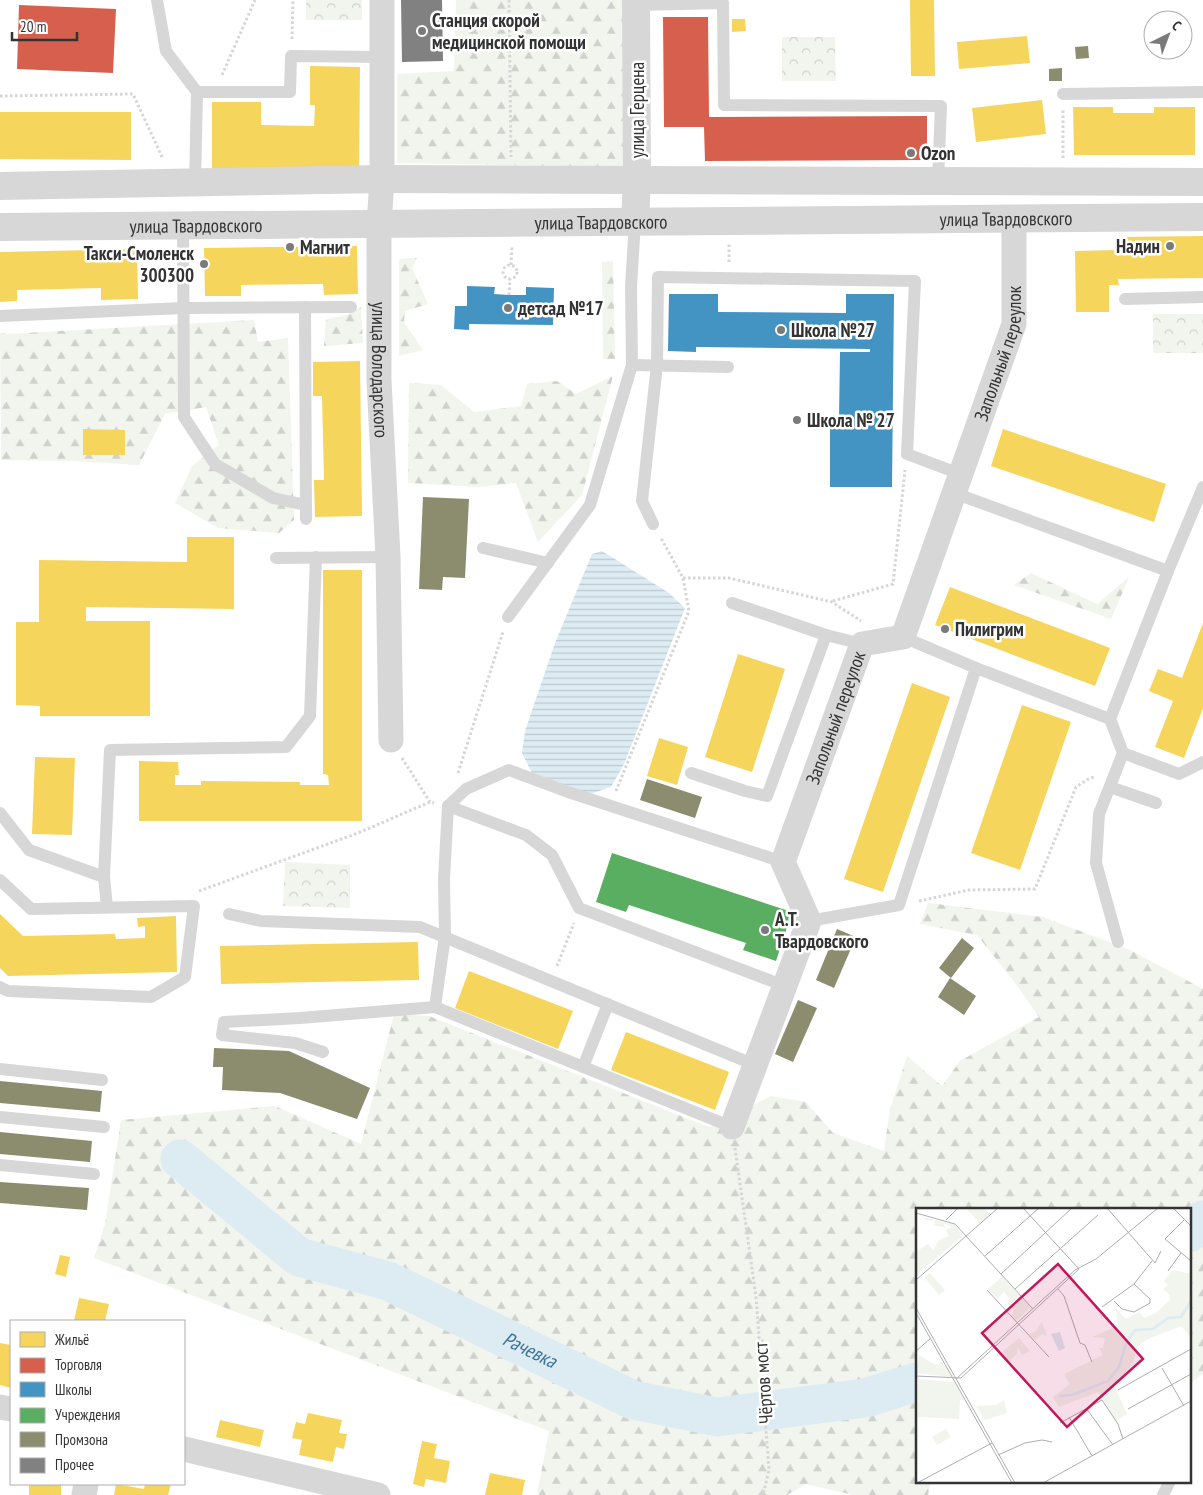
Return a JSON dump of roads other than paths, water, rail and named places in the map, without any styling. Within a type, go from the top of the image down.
[{"type":"street","name":"улица Володарского","points":[[382,0],[379,380],[388,557],[391,740]]},
{"type":"street","name":"улица Герцена","points":[[635,221],[637,180],[636,3]]},
{"type":"street","name":"улица Твардовского","points":[[0,186],[382,179],[1203,182]]},
{"type":"street","name":"улица Твардовского","points":[[0,227],[512,224],[635,221],[1203,216]]},
{"type":"street","name":"Запольный переулок","points":[[783,862],[882,641],[957,483],[1014,324],[1014,218]]},
{"type":"street","points":[[732,1127],[809,920],[783,862]]},
{"type":"street","points":[[185,1449],[317,1488],[378,1495]]},
{"type":"lane","points":[[157,0],[166,51],[198,92],[195,183]]},
{"type":"lane","points":[[636,3],[723,3],[724,105],[941,106],[938,181]]},
{"type":"lane","points":[[198,92],[290,92],[291,56],[382,57]]},
{"type":"lane","points":[[1063,94],[1203,92]]},
{"type":"lane","points":[[508,617],[590,505],[632,365],[631,287],[635,221]]},
{"type":"lane","points":[[183,226],[184,417],[215,464],[274,498],[306,505]]},
{"type":"lane","points":[[653,524],[642,500],[657,365],[658,277],[916,281],[907,454],[957,483],[1168,571]]},
{"type":"lane","points":[[1125,299],[1203,297]]},
{"type":"lane","points":[[0,316],[183,308],[351,307]]},
{"type":"lane","points":[[305,308],[306,519]]},
{"type":"lane","points":[[632,365],[728,367]]},
{"type":"lane","points":[[1118,942],[1096,863],[1100,814],[1123,752],[1110,719],[1203,487]]},
{"type":"lane","points":[[483,548],[548,563]]},
{"type":"lane","points":[[107,907],[104,877],[110,750],[286,747],[310,716],[316,557]]},
{"type":"lane","points":[[276,558],[388,557]]},
{"type":"lane","points":[[732,603],[826,635],[882,641],[976,668],[1110,719]]},
{"type":"lane","points":[[691,773],[745,791],[767,796],[826,635]]},
{"type":"lane","points":[[809,920],[899,905],[976,668]]},
{"type":"lane","points":[[1123,752],[1179,774],[1203,762]]},
{"type":"lane","points":[[435,1007],[445,936],[444,879],[448,806],[466,789],[509,770],[568,792],[783,862]]},
{"type":"lane","points":[[1110,787],[1156,804]]},
{"type":"lane","points":[[448,806],[526,835],[552,855],[580,908],[785,986]]},
{"type":"lane","points":[[0,813],[29,850],[104,877]]},
{"type":"lane","points":[[0,880],[30,909],[194,906],[185,977],[151,997],[8,991],[0,987]]},
{"type":"lane","points":[[229,914],[261,921],[420,927],[755,1065]]},
{"type":"lane","points":[[583,1067],[608,1004]]},
{"type":"lane","points":[[323,1052],[294,1042],[222,1034],[224,1022],[435,1007],[732,1127]]},
{"type":"lane","points":[[0,1069],[102,1080]]},
{"type":"lane","points":[[0,1117],[104,1127]]},
{"type":"lane","points":[[0,1165],[94,1174]]},
{"type":"lane","points":[[1163,1495],[1170,1482]]},
{"type":"waterway","name":"Рачевка","points":[[180,1159],[299,1257],[388,1281],[633,1400],[717,1417],[865,1398],[916,1382]]},
{"type":"waterway","name":"Рачевка","points":[[1190,1232],[1203,1220]]},
{"type":"place","name":"Станция скорой медицинской помощи","points":[[422,31]]},
{"type":"place","name":"Ozon","points":[[911,153]]},
{"type":"place","name":"Надин","points":[[1170,246]]},
{"type":"place","name":"Магнит","points":[[290,247]]},
{"type":"place","name":"Такси-Смоленск 300300","points":[[204,264]]},
{"type":"place","name":"детсад №17","points":[[508,308]]},
{"type":"place","name":"Школа №27","points":[[781,330]]},
{"type":"place","name":"Школа № 27","points":[[797,420]]},
{"type":"place","name":"Пилигрим","points":[[945,629]]},
{"type":"place","name":"А.Т. Твардовского","points":[[765,930]]}]
